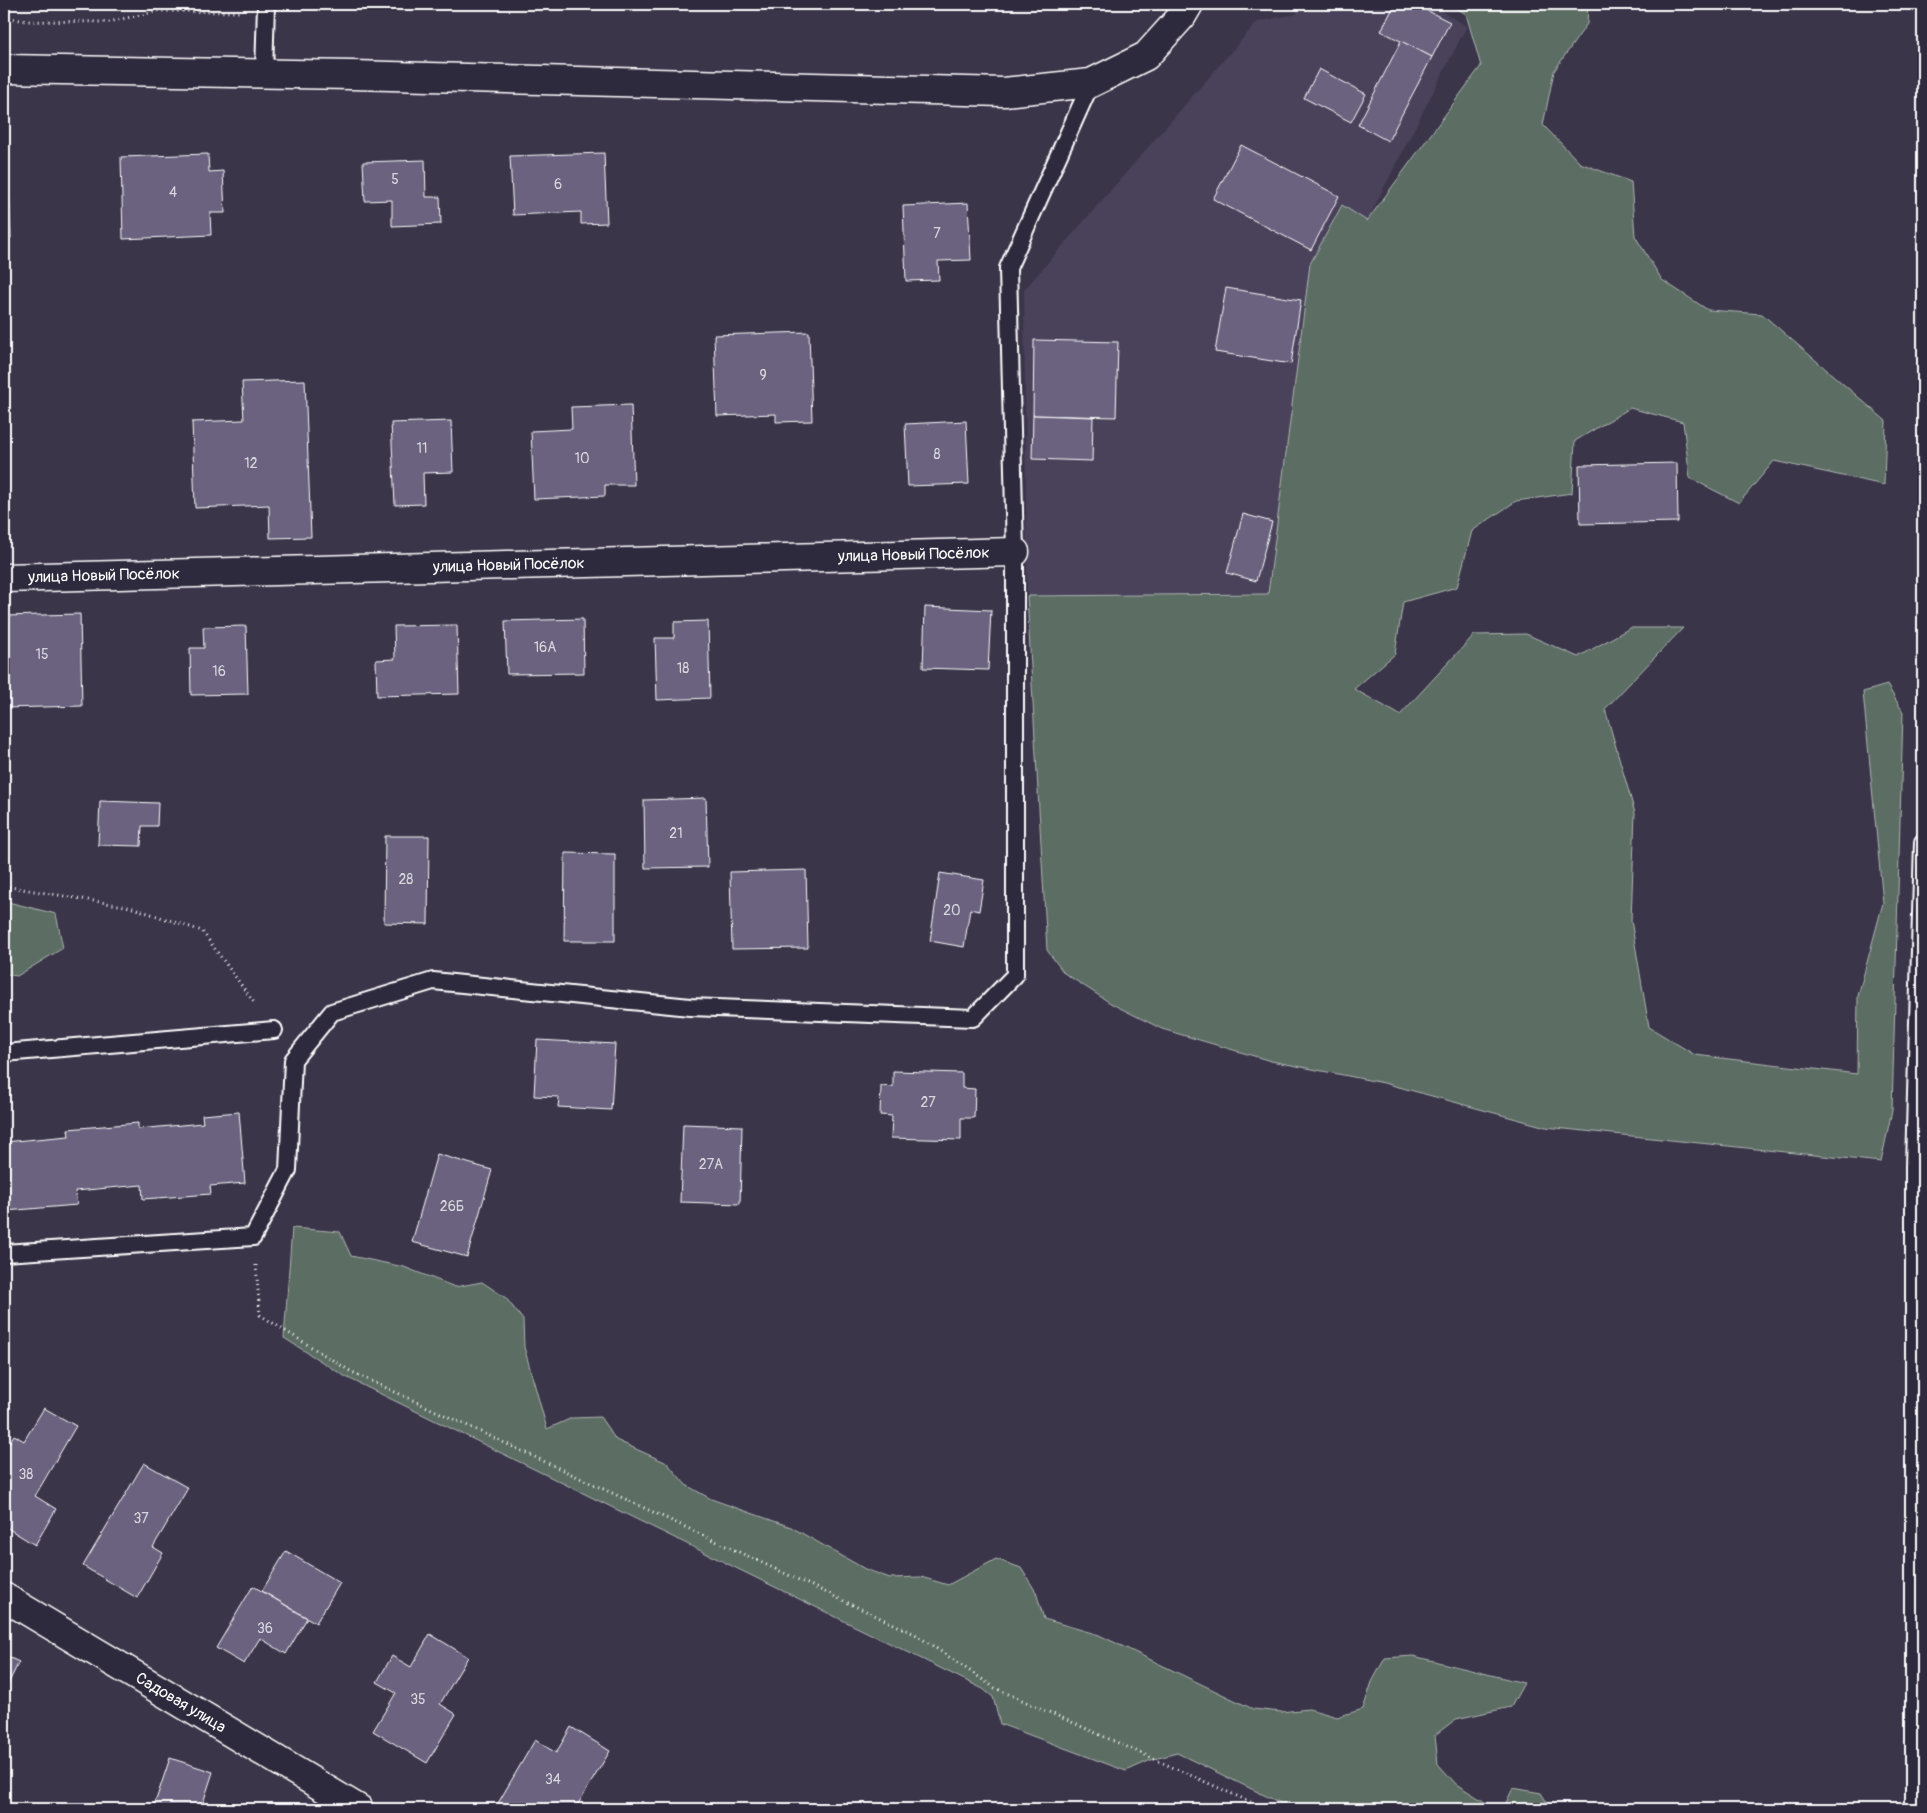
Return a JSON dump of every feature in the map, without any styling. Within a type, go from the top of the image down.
[{"type":"street","points":[[4,69],[1004,92],[1091,83],[1146,56],[1182,16],[1189,4]]},
{"type":"street","name":"улица Новый Посёлок","points":[[4,578],[1014,552]]},
{"type":"street","name":"Садовая улица","points":[[4,1596],[359,1809]]},
{"type":"lane","points":[[264,74],[266,8]]},
{"type":"lane","points":[[4,1253],[253,1236],[288,1170],[293,1060],[332,1012],[433,982],[690,1007],[972,1018],[1015,975],[1014,552],[1008,268],[1091,83]]},
{"type":"lane","points":[[1914,1809],[1923,842]]},
{"type":"lane","points":[[4,1053],[274,1030]]},
{"type":"path","points":[[4,17],[26,21],[109,22],[158,11],[266,8]]},
{"type":"path","points":[[4,886],[130,907],[202,931],[274,1030]]},
{"type":"path","points":[[253,1236],[260,1315],[350,1371],[915,1634],[995,1688],[1266,1809]]},
{"type":"shaded area","points":[[1300,4],[1428,4],[1467,26],[1367,221],[1341,205],[1310,264],[1268,594],[1027,596],[1024,290],[1257,22],[1296,14]]},
{"type":"green space","points":[[1450,4],[1588,4],[1587,24],[1554,71],[1543,125],[1580,163],[1631,182],[1635,236],[1662,280],[1708,310],[1762,314],[1886,421],[1884,485],[1774,461],[1739,503],[1690,478],[1683,422],[1630,408],[1575,441],[1572,493],[1516,501],[1472,531],[1457,587],[1403,602],[1395,654],[1354,689],[1400,715],[1474,635],[1526,634],[1578,657],[1630,628],[1683,628],[1605,709],[1635,813],[1631,920],[1649,1027],[1695,1055],[1857,1074],[1858,996],[1883,903],[1863,692],[1887,685],[1903,712],[1892,1110],[1881,1162],[1546,1127],[1384,1083],[1271,1061],[1162,1029],[1112,1004],[1064,973],[1047,950],[1027,596],[1268,594],[1310,264],[1342,205],[1367,221],[1481,66],[1466,14]]},
{"type":"green space","points":[[4,901],[56,914],[63,948],[17,976],[4,974]]},
{"type":"green space","points":[[292,1228],[340,1232],[351,1256],[404,1267],[455,1287],[482,1282],[506,1298],[523,1320],[524,1347],[547,1429],[572,1418],[600,1417],[616,1440],[667,1463],[686,1485],[711,1499],[791,1527],[865,1569],[890,1578],[921,1577],[948,1585],[996,1559],[1021,1568],[1036,1592],[1044,1619],[1099,1635],[1253,1709],[1281,1712],[1309,1709],[1337,1717],[1363,1709],[1372,1682],[1385,1658],[1413,1656],[1524,1683],[1511,1707],[1456,1719],[1435,1735],[1438,1764],[1456,1784],[1496,1809],[1293,1809],[1177,1753],[1151,1760],[1126,1771],[1000,1724],[993,1697],[983,1689],[346,1377],[284,1338]]},
{"type":"green space","points":[[1513,1788],[1541,1793],[1551,1809],[1503,1809]]},
{"type":"building","points":[[1395,4],[1414,4],[1450,22],[1432,57],[1381,31]]},
{"type":"building","points":[[1401,41],[1432,57],[1388,141],[1358,125]]},
{"type":"building","points":[[1319,69],[1366,94],[1351,122],[1304,98]]},
{"type":"building","points":[[1241,145],[1339,196],[1311,250],[1213,199]]},
{"type":"building","points":[[4,152],[8,152],[11,238],[4,238]]},
{"type":"building","points":[[604,153],[607,223],[581,224],[581,212],[513,215],[510,156]]},
{"type":"building","points":[[208,154],[209,172],[223,171],[225,213],[210,213],[211,235],[123,239],[121,157]]},
{"type":"building","points":[[425,160],[426,197],[440,197],[441,224],[392,226],[392,200],[365,201],[363,162]]},
{"type":"building","points":[[968,203],[971,260],[938,261],[939,280],[906,281],[903,206]]},
{"type":"building","points":[[1226,288],[1301,300],[1291,364],[1215,352]]},
{"type":"building","points":[[809,332],[812,421],[776,422],[776,414],[717,416],[714,335]]},
{"type":"building","points":[[1034,340],[1118,342],[1116,417],[1033,415]]},
{"type":"building","points":[[305,380],[311,537],[270,538],[269,505],[195,508],[192,422],[244,420],[242,382]]},
{"type":"building","points":[[631,405],[634,485],[605,485],[605,496],[534,499],[531,431],[572,429],[571,407]]},
{"type":"building","points":[[1033,415],[1093,417],[1092,461],[1032,459]]},
{"type":"building","points":[[451,421],[453,472],[423,473],[424,504],[395,505],[391,423]]},
{"type":"building","points":[[966,421],[969,484],[908,486],[905,424]]},
{"type":"building","points":[[1677,463],[1678,522],[1580,524],[1579,465]]},
{"type":"building","points":[[1243,514],[1272,522],[1256,581],[1227,573]]},
{"type":"building","points":[[925,607],[991,610],[988,670],[923,668]]},
{"type":"building","points":[[80,614],[82,706],[4,708],[4,616]]},
{"type":"building","points":[[583,619],[584,673],[507,674],[505,621]]},
{"type":"building","points":[[708,621],[710,698],[657,700],[655,638],[674,638],[674,622]]},
{"type":"building","points":[[457,625],[459,694],[377,696],[376,660],[395,659],[394,626]]},
{"type":"building","points":[[246,626],[248,694],[191,695],[190,648],[204,648],[203,627]]},
{"type":"building","points":[[706,798],[708,867],[645,868],[644,800]]},
{"type":"building","points":[[100,801],[158,803],[157,826],[142,826],[141,846],[98,845]]},
{"type":"building","points":[[385,836],[429,836],[428,924],[384,923]]},
{"type":"building","points":[[565,853],[615,854],[615,941],[564,941]]},
{"type":"building","points":[[806,870],[808,948],[732,949],[730,872]]},
{"type":"building","points":[[940,873],[984,880],[979,911],[970,909],[964,947],[930,941]]},
{"type":"building","points":[[537,1040],[615,1044],[611,1110],[558,1107],[559,1097],[534,1096]]},
{"type":"building","points":[[893,1071],[962,1073],[962,1088],[975,1089],[974,1118],[961,1118],[961,1140],[891,1138],[892,1116],[880,1115],[881,1086],[893,1087]]},
{"type":"building","points":[[239,1112],[245,1183],[210,1186],[211,1194],[143,1199],[142,1185],[75,1191],[77,1205],[5,1211],[4,1142],[69,1136],[68,1129],[138,1123],[138,1129],[203,1123],[202,1115]]},
{"type":"building","points":[[683,1124],[742,1126],[740,1204],[680,1202]]},
{"type":"building","points":[[437,1154],[492,1170],[467,1257],[412,1242]]},
{"type":"building","points":[[44,1408],[76,1426],[35,1496],[56,1509],[35,1545],[4,1526],[4,1451],[14,1435],[24,1441]]},
{"type":"building","points":[[144,1463],[188,1488],[153,1547],[163,1553],[137,1598],[83,1566]]},
{"type":"building","points":[[286,1551],[340,1583],[316,1623],[262,1591]]},
{"type":"building","points":[[253,1586],[307,1618],[286,1654],[260,1638],[244,1664],[216,1648]]},
{"type":"building","points":[[430,1634],[468,1657],[440,1704],[456,1714],[427,1763],[373,1731],[396,1693],[377,1682],[392,1656],[411,1667]]},
{"type":"building","points":[[4,1655],[19,1662],[4,1692]]},
{"type":"building","points":[[571,1727],[610,1751],[575,1809],[504,1809],[497,1805],[535,1740],[556,1753]]},
{"type":"building","points":[[170,1758],[213,1772],[201,1809],[153,1809]]},
{"type":"building","points":[[641,1801],[654,1809],[636,1809]]}]
